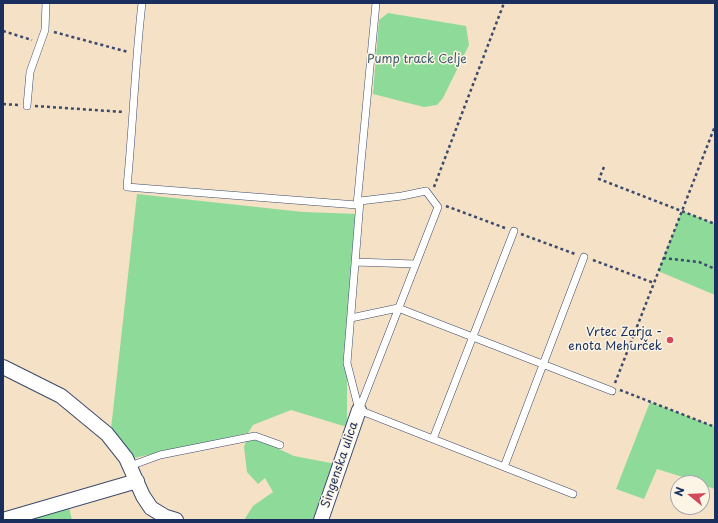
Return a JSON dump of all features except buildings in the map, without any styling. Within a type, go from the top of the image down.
[{"type":"street","points":[[3,367],[62,396],[107,434],[126,458],[151,508],[166,517],[176,520]]},
{"type":"street","name":"Singenska ulica","points":[[321,520],[359,410]]},
{"type":"street","points":[[3,520],[137,481]]},
{"type":"lane","points":[[27,106],[30,72],[45,30],[46,3]]},
{"type":"lane","points":[[142,3],[136,54],[134,113],[128,187],[357,205],[376,3]]},
{"type":"lane","points":[[426,191],[438,207],[359,410],[347,363],[360,201],[402,196],[426,191]]},
{"type":"lane","points":[[433,439],[514,232]]},
{"type":"lane","points":[[504,467],[584,257]]},
{"type":"lane","points":[[355,262],[415,264]]},
{"type":"lane","points":[[351,318],[398,308],[612,391]]},
{"type":"lane","points":[[359,410],[573,494]]},
{"type":"lane","points":[[130,466],[160,455],[255,436],[280,445]]},
{"type":"path","points":[[432,193],[504,3]]},
{"type":"path","points":[[45,30],[136,54]]},
{"type":"path","points":[[3,31],[40,43]]},
{"type":"path","points":[[3,104],[134,113]]},
{"type":"path","points":[[715,126],[614,387],[715,427]]},
{"type":"path","points":[[604,167],[599,179],[715,224]]},
{"type":"path","points":[[444,206],[654,283]]},
{"type":"path","points":[[663,258],[699,262],[715,268]]},
{"type":"green space","name":"Pump track Celje","points":[[388,13],[466,26],[469,45],[443,98],[437,105],[424,107],[373,94],[379,20]]},
{"type":"green space","points":[[137,194],[303,212],[359,214],[347,363],[347,427],[291,410],[253,425],[248,433],[134,458],[111,429]]},
{"type":"green space","points":[[682,211],[715,224],[715,295],[658,271]]},
{"type":"green space","points":[[650,402],[715,427],[715,489],[710,487],[710,475],[676,475],[657,469],[644,499],[616,489]]},
{"type":"green space","points":[[257,439],[294,456],[336,464],[317,520],[244,520],[253,506],[273,492],[265,478],[258,484],[247,472],[244,447],[246,441]]},
{"type":"green space","points":[[68,503],[72,520],[11,520]]},
{"type":"place","name":"Vrtec Zarja - enota Mehurček","points":[[670,340]]}]
